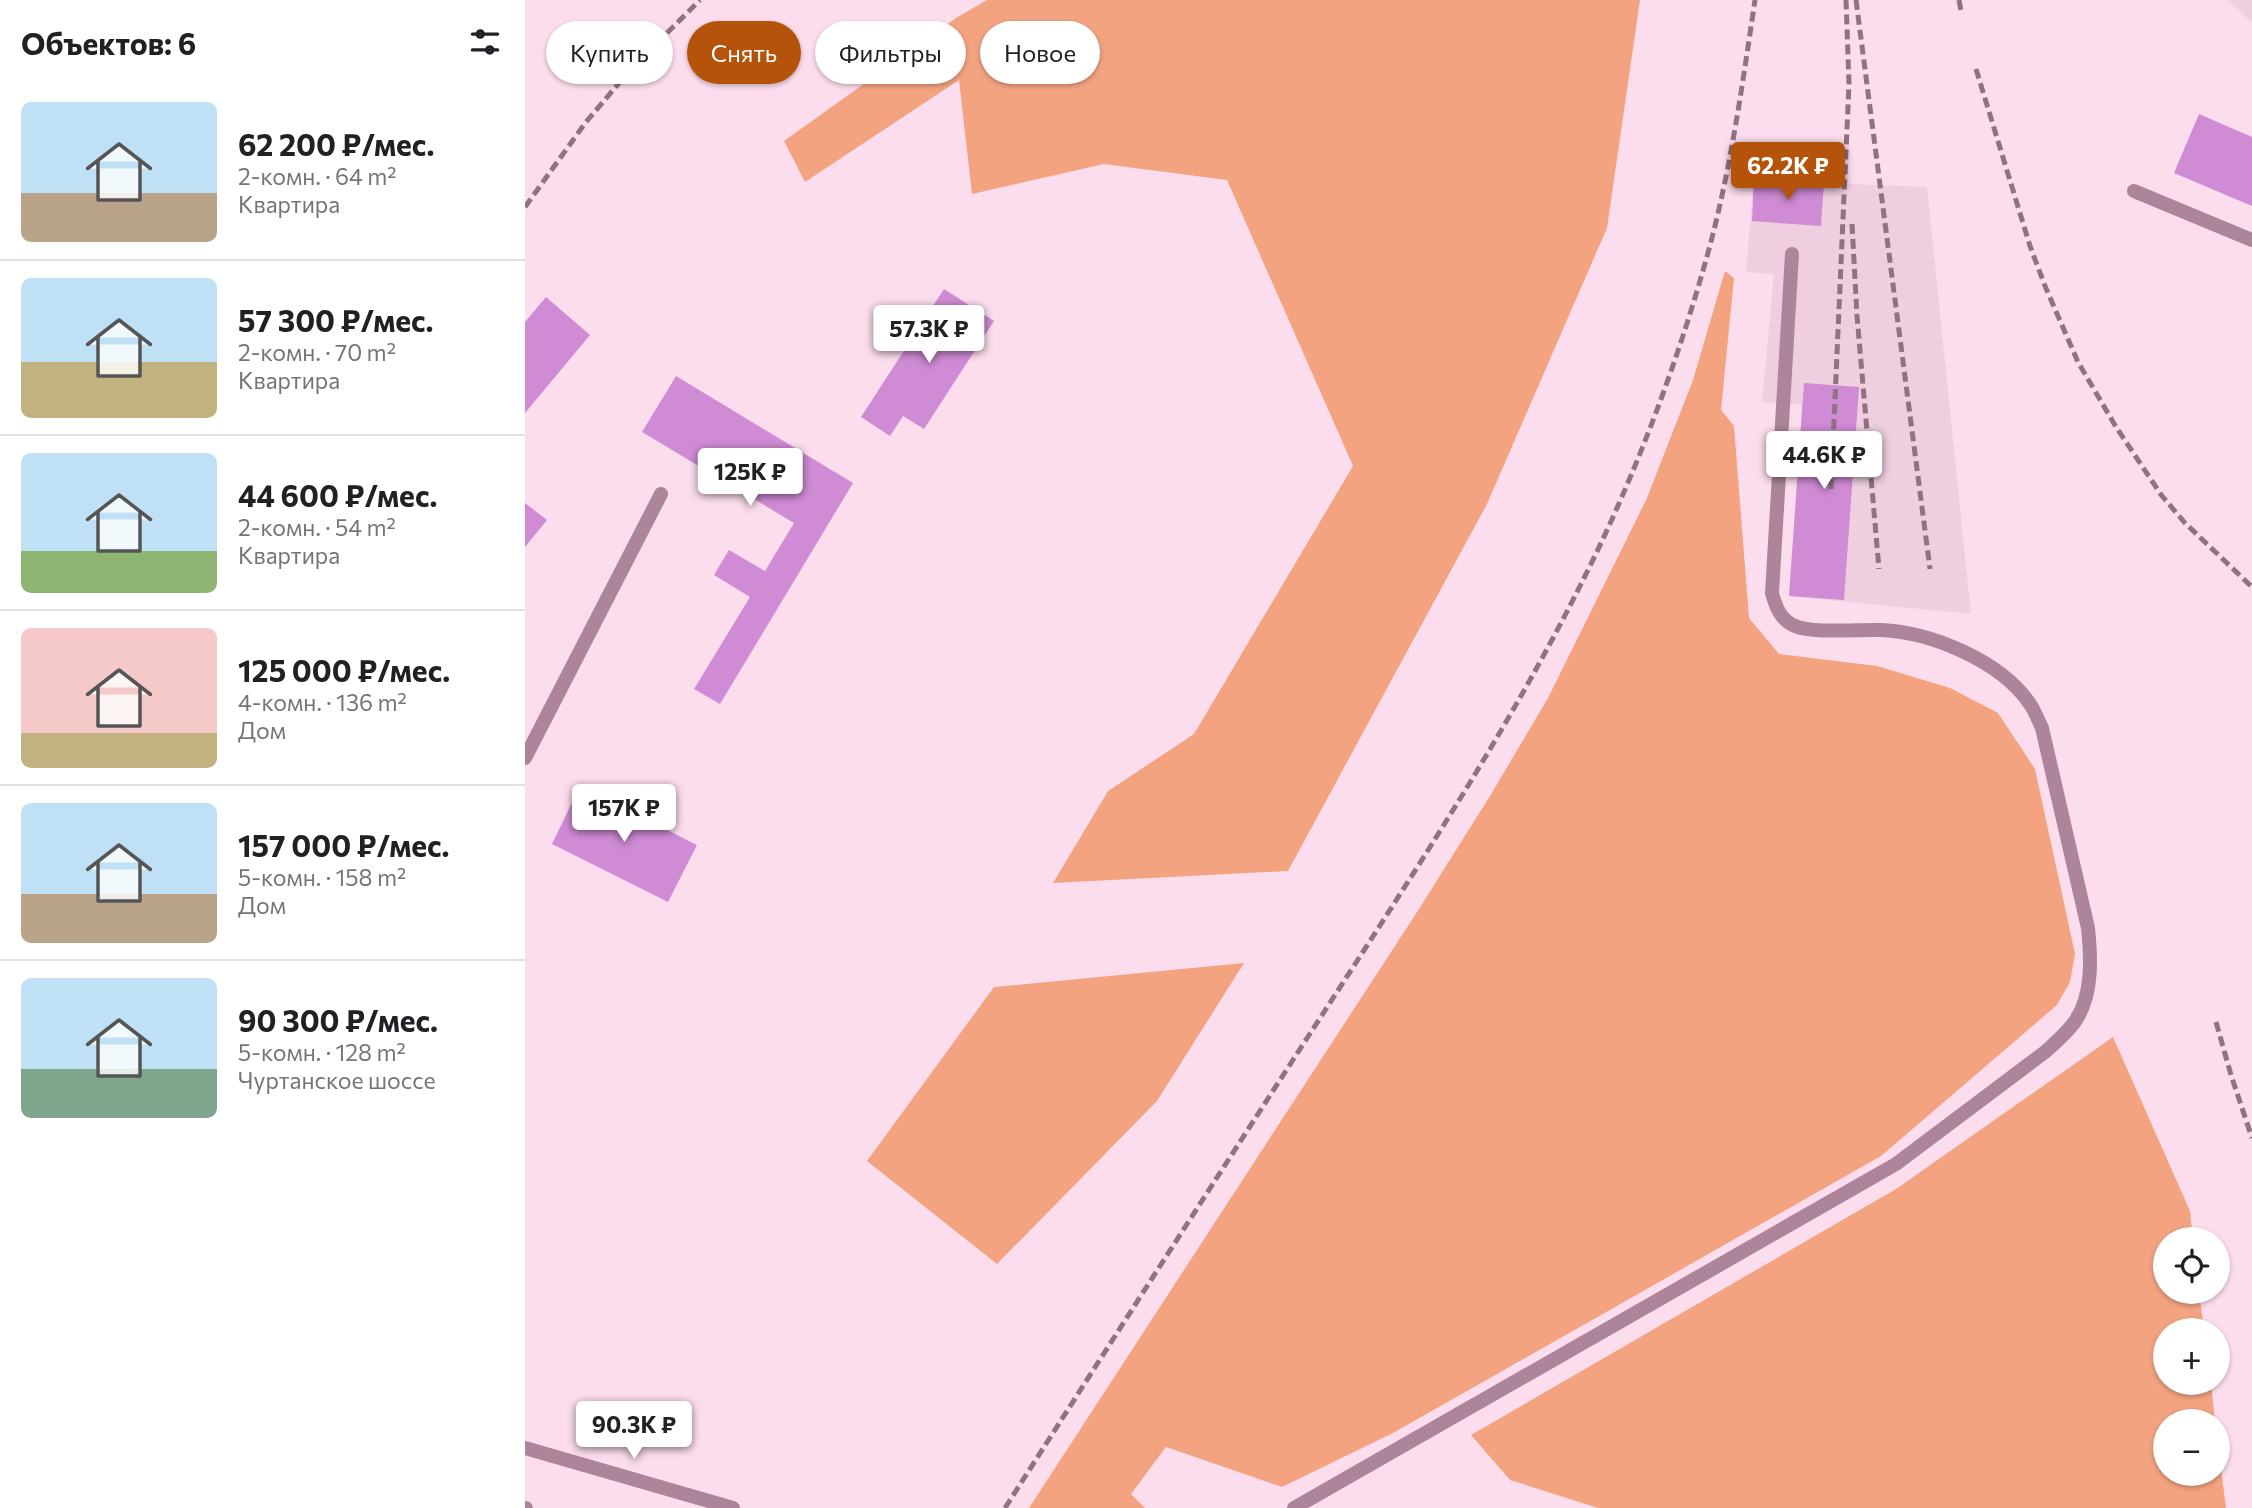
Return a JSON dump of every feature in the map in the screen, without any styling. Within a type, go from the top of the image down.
[{"type":"street","points":[[2134,191],[2252,240]]},
{"type":"street","points":[[1294,1508],[1896,1164],[2045,1052],[2077,1018],[2089,976],[2091,956],[2088,928],[2042,728],[2031,704],[2009,680],[1981,661],[1948,645],[1918,634],[1883,630],[1798,628],[1783,620],[1775,605],[1772,593],[1792,254]]},
{"type":"street","points":[[525,758],[661,494]]},
{"type":"street","points":[[525,1448],[733,1508]]},
{"type":"shaded area","points":[[987,0],[1640,0],[1607,228],[1487,504],[1288,871],[1053,883],[1108,791],[1194,734],[1353,466],[1227,180],[1104,164],[972,194],[959,84],[966,84],[966,21],[952,21]]},
{"type":"shaded area","points":[[2228,0],[2252,0],[2252,22],[2249,20]]},
{"type":"shaded area","points":[[864,84],[953,84],[805,182],[784,141]]},
{"type":"shaded area","points":[[1754,177],[1927,187],[1971,614],[1789,596],[1802,405],[1762,402],[1774,274],[1746,272]]},
{"type":"shaded area","points":[[1725,271],[1734,278],[1721,410],[1734,426],[1749,618],[1779,654],[1877,666],[1950,688],[1998,713],[2035,769],[2075,954],[2070,982],[2057,1005],[1881,1156],[1393,1433],[1282,1487],[1166,1447],[1131,1494],[1145,1508],[1029,1508],[1419,909],[1548,698],[1647,498],[1693,380]]},
{"type":"shaded area","points":[[1244,963],[1157,1101],[997,1264],[867,1161],[994,987]]},
{"type":"shaded area","points":[[2113,1037],[2190,1211],[2192,1227],[2153,1227],[2153,1304],[2201,1304],[2202,1318],[2153,1318],[2153,1395],[2212,1395],[2214,1409],[2153,1409],[2153,1486],[2223,1486],[2226,1508],[1598,1508],[1510,1480],[1471,1435],[1896,1189]]},
{"type":"building","points":[[2199,114],[2252,137],[2252,206],[2174,173]]},
{"type":"building","points":[[1754,177],[1824,183],[1821,226],[1752,221]]},
{"type":"building","points":[[944,289],[994,321],[924,429],[903,416],[890,436],[861,417]]},
{"type":"building","points":[[546,297],[590,335],[525,413],[525,322]]},
{"type":"building","points":[[676,376],[853,483],[720,704],[694,689],[750,597],[714,575],[729,550],[765,571],[794,523],[642,432]]},
{"type":"building","points":[[1804,383],[1859,387],[1844,600],[1789,596]]},
{"type":"building","points":[[525,503],[547,520],[525,547]]},
{"type":"building","points":[[580,786],[697,845],[668,902],[552,844]]},
{"type":"railway","points":[[525,207],[586,122],[631,69],[700,0]]},
{"type":"railway","points":[[1005,1508],[1435,839],[1506,722],[1572,602],[1602,541],[1646,438],[1696,296],[1729,163],[1755,0]]},
{"type":"railway","points":[[1831,489],[1849,84],[1846,0]]},
{"type":"railway","points":[[1856,0],[1930,569]]},
{"type":"railway","points":[[1959,0],[1961,11]]},
{"type":"railway","points":[[1976,69],[2030,246],[2078,362],[2116,427],[2162,496],[2185,523],[2252,587]]},
{"type":"railway","points":[[1852,224],[1857,316],[1879,569]]},
{"type":"railway","points":[[2216,1022],[2252,1138]]}]
